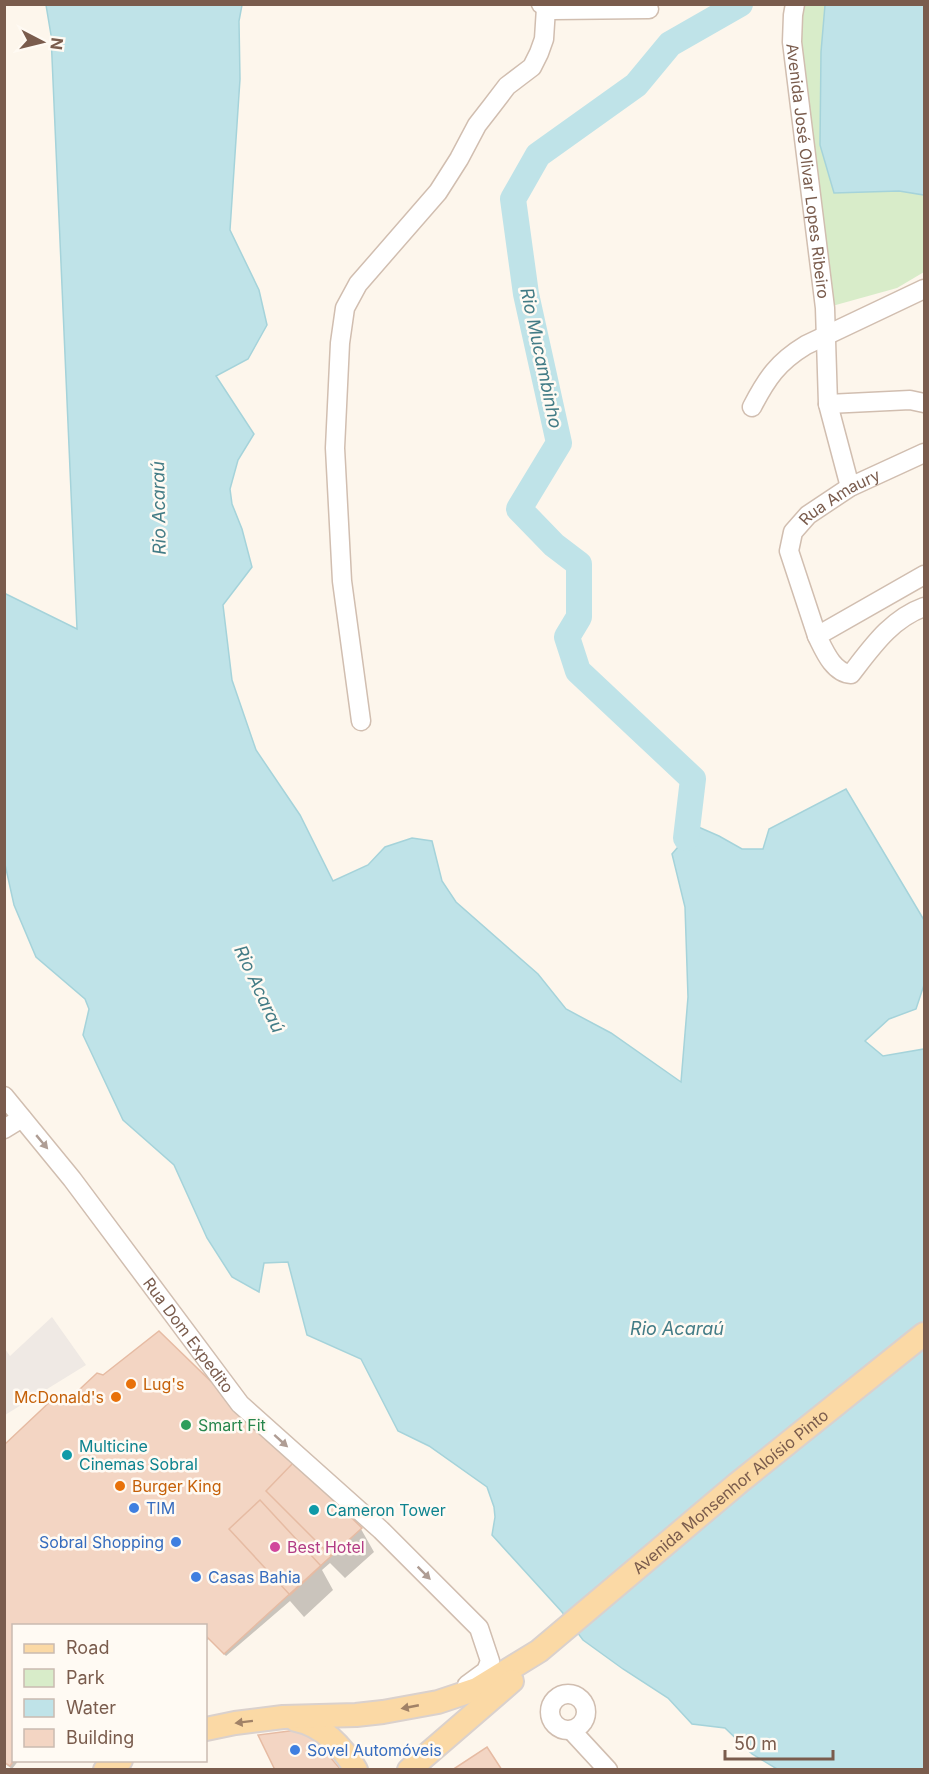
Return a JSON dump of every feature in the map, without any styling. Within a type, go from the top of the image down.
[{"type":"main road","name":"Avenida Monsenhor Aloísio Pinto","points":[[409,1770],[513,1680],[539,1651],[737,1484],[924,1334]]},
{"type":"main road","name":"Avenida Monsenhor Aloísio Pinto","points":[[207,1729],[283,1717],[365,1714],[438,1702],[477,1689],[539,1651]]},
{"type":"main road","points":[[283,1717],[306,1722],[322,1731],[334,1741],[356,1770]]},
{"type":"main road","points":[[105,1770],[119,1762]]},
{"type":"street","name":"Avenida José Olivar Lopes Ribeiro","points":[[795,4],[792,42],[824,297],[828,404],[850,487]]},
{"type":"street","points":[[361,721],[342,581],[335,448],[339,343],[345,308],[362,279],[438,192],[477,125],[507,86],[532,67],[544,39],[544,6],[553,10],[650,9]]},
{"type":"street","points":[[752,407],[767,380],[780,364],[806,345],[924,289]]},
{"type":"street","points":[[828,404],[910,400],[924,403]]},
{"type":"street","name":"Rua Amaury","points":[[924,453],[850,487],[808,515],[793,532],[789,551],[817,636],[840,671],[851,674],[884,633],[899,620],[924,607]]},
{"type":"street","points":[[817,636],[924,576]]},
{"type":"street","name":"Rua Dom Expedito","points":[[4,1096],[72,1179],[240,1404],[381,1530],[479,1628],[490,1661],[486,1671],[438,1702]]},
{"type":"street","points":[[4,1129],[22,1118]]},
{"type":"street","points":[[572,1730],[608,1770]]},
{"type":"shaded area","points":[[52,1317],[86,1365],[5,1415],[5,1349],[10,1356]]},
{"type":"green space","points":[[795,5],[924,5],[924,272],[897,288],[825,308]]},
{"type":"water","name":"Rio Acaraú","points":[[46,5],[242,5],[239,21],[240,79],[230,230],[259,290],[267,325],[248,359],[216,376],[254,434],[238,460],[230,489],[232,504],[242,529],[252,567],[223,605],[232,680],[256,750],[300,815],[333,881],[368,865],[385,847],[412,838],[432,841],[442,881],[456,902],[538,974],[566,1009],[611,1033],[681,1082],[688,997],[685,907],[672,854],[696,826],[742,849],[763,849],[769,829],[846,789],[924,920],[924,985],[916,1009],[889,1019],[865,1041],[883,1056],[924,1049],[924,1769],[777,1769],[752,1754],[725,1728],[692,1724],[668,1698],[583,1640],[562,1612],[492,1535],[494,1507],[487,1487],[429,1446],[398,1431],[361,1359],[307,1335],[288,1262],[264,1263],[259,1292],[232,1277],[207,1238],[174,1165],[123,1120],[83,1035],[89,1009],[85,999],[36,957],[14,905],[4,860],[4,593],[77,629],[51,35]]},
{"type":"water","points":[[825,5],[924,5],[924,195],[899,191],[834,193],[820,145],[821,52]]},
{"type":"building","name":"Sobral Shopping","points":[[159,1331],[362,1528],[224,1654],[207,1637],[207,1624],[12,1624],[13,1762],[10,1766],[4,1762],[4,1445],[56,1396],[64,1404],[97,1373],[103,1375]]},
{"type":"building","name":"Cameron Tower","points":[[294,1462],[362,1528],[331,1556],[266,1491]]},
{"type":"building","name":"Best Hotel","points":[[260,1500],[321,1566],[290,1595],[229,1529]]},
{"type":"building","name":"Sovel Automóveis","points":[[297,1730],[309,1732],[341,1770],[275,1770],[258,1735]]},
{"type":"building","points":[[487,1747],[502,1770],[452,1770]]},
{"type":"waterway","name":"Rio Mucambinho","points":[[686,838],[693,779],[578,671],[567,637],[579,617],[579,564],[554,545],[519,509],[559,443],[526,294],[513,199],[538,155],[636,85],[670,44],[740,4]]},
{"type":"place","name":"Lug's","points":[[131,1384]]},
{"type":"place","name":"McDonald's","points":[[116,1397]]},
{"type":"place","name":"Smart Fit","points":[[186,1425]]},
{"type":"place","name":"Multicine Cinemas Sobral","points":[[67,1455]]},
{"type":"place","name":"Burger King","points":[[120,1486]]},
{"type":"place","name":"TIM","points":[[134,1508]]},
{"type":"place","name":"Cameron Tower","points":[[314,1510]]},
{"type":"place","name":"Sobral Shopping","points":[[176,1542]]},
{"type":"place","name":"Best Hotel","points":[[275,1547]]},
{"type":"place","name":"Casas Bahia","points":[[196,1577]]},
{"type":"place","name":"Sovel Automóveis","points":[[295,1750]]}]
